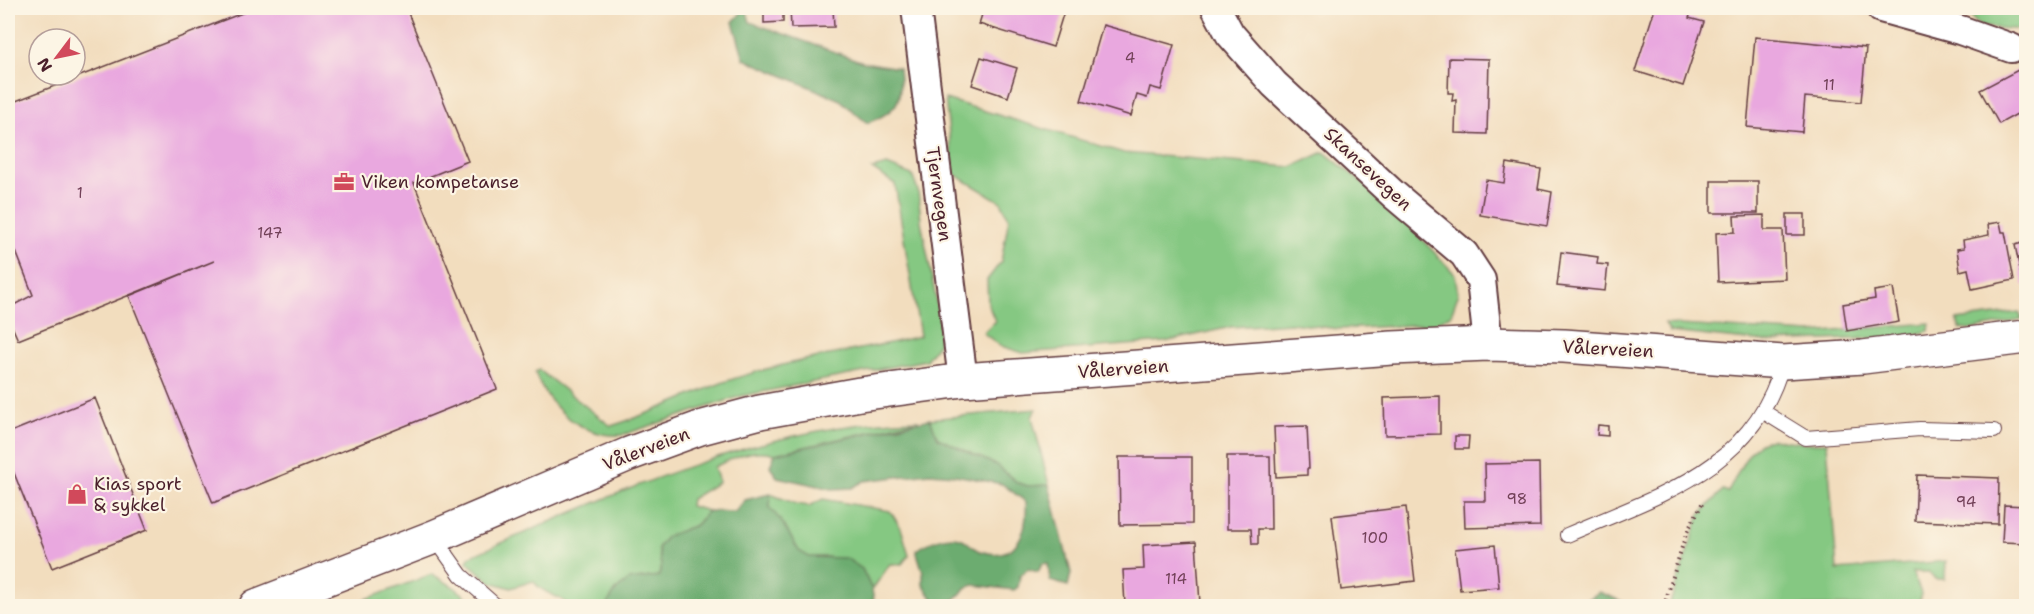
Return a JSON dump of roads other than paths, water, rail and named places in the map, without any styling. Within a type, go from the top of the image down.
[{"type":"street","name":"Tjernvegen","points":[[916,8],[963,380]]},
{"type":"street","name":"Skansevegen","points":[[1216,8],[1230,34],[1274,84],[1393,194],[1464,254],[1481,280],[1488,344]]},
{"type":"street","points":[[1881,8],[1960,30],[2011,48]]},
{"type":"street","name":"Vålerveien","points":[[256,606],[434,537],[629,454],[700,428],[797,404],[963,380],[1392,348],[1488,344],[1586,347],[1783,362],[1885,355],[2026,337]]},
{"type":"lane","points":[[1567,535],[1674,488],[1732,451],[1764,412],[1777,384],[1783,362]]},
{"type":"lane","points":[[1764,412],[1806,438],[1920,429],[1994,431]]},
{"type":"lane","points":[[434,537],[461,575],[496,606]]},
{"type":"place","name":"Viken kompetanse","points":[[344,182]]},
{"type":"place","name":"Kias sport & sykkel","points":[[77,494]]}]
